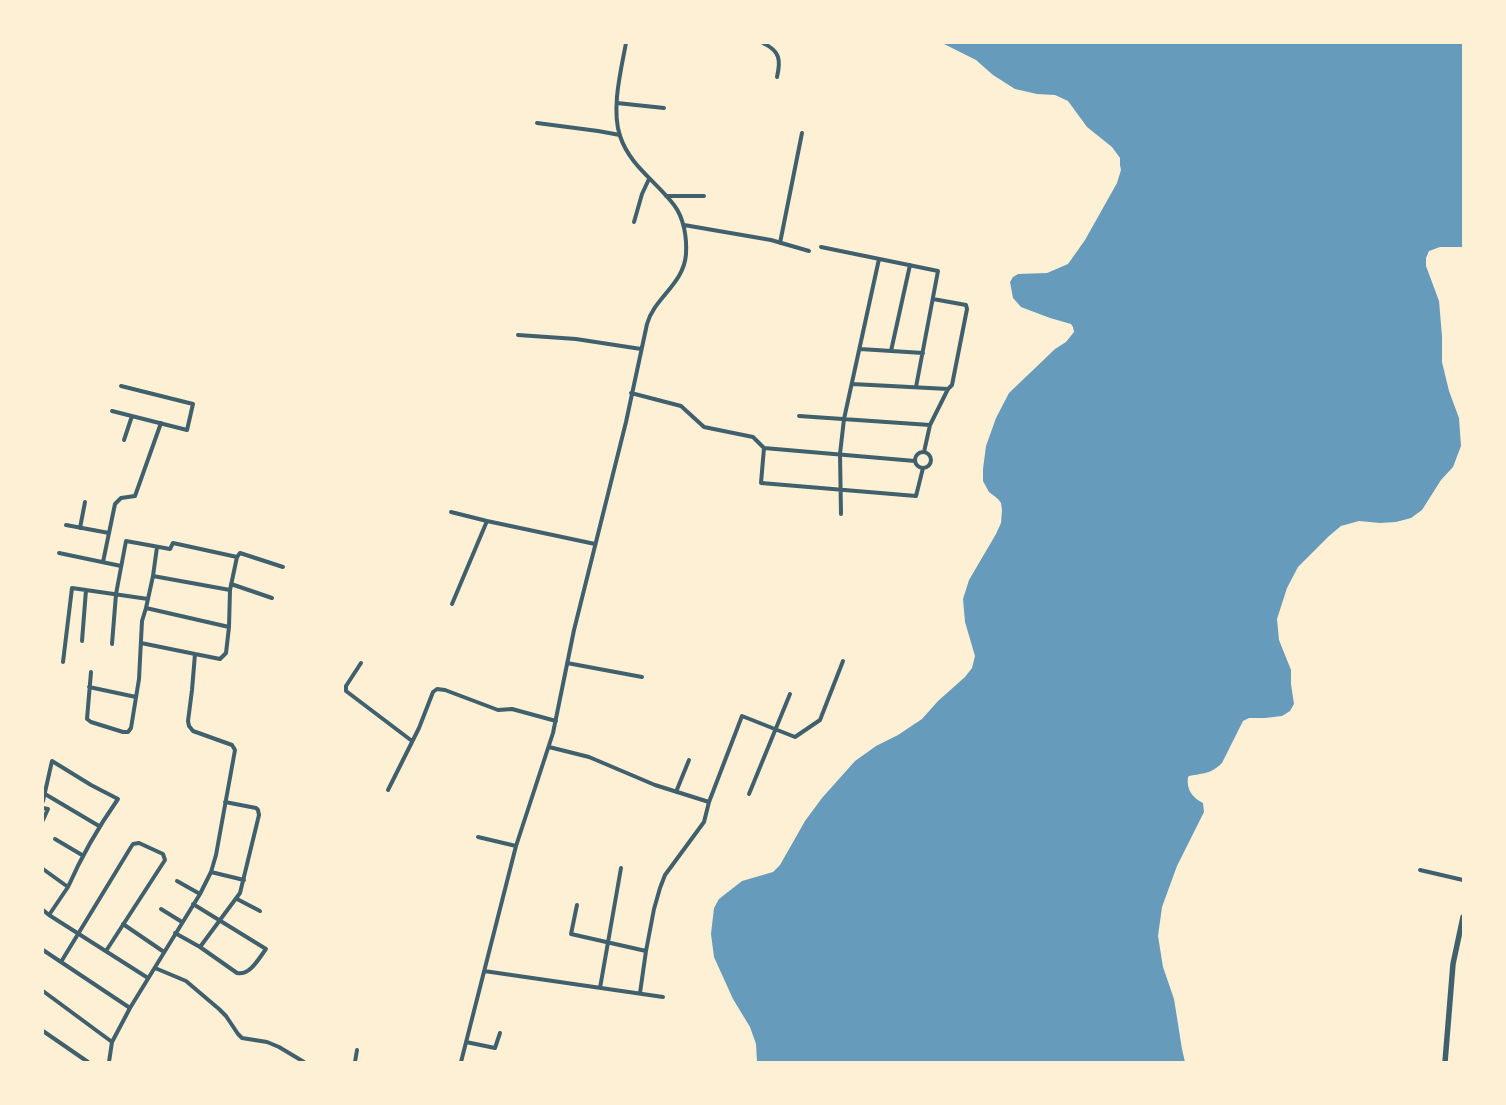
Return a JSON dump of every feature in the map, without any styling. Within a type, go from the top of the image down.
[{"type":"street","points":[[461,1062],[516,846],[550,747],[578,612],[626,422],[631,393],[650,316],[682,271],[686,254],[684,225],[676,208],[637,166],[629,154],[620,135],[617,103],[618,82],[626,43]]},
{"type":"street","points":[[763,43],[771,47],[778,56],[780,66],[777,77]]},
{"type":"street","points":[[617,103],[664,108]]},
{"type":"street","points":[[537,123],[620,135]]},
{"type":"street","points":[[780,243],[802,133]]},
{"type":"street","points":[[634,222],[642,194],[649,179]]},
{"type":"street","points":[[666,196],[704,196]]},
{"type":"street","points":[[684,225],[780,243],[809,251]]},
{"type":"street","points":[[821,247],[938,271],[916,387]]},
{"type":"street","points":[[841,514],[840,454],[844,419],[879,259]]},
{"type":"street","points":[[891,351],[910,265]]},
{"type":"street","points":[[924,452],[930,424],[948,389],[952,385],[967,309],[966,305],[933,299]]},
{"type":"street","points":[[518,335],[576,339],[641,349]]},
{"type":"street","points":[[860,349],[923,353]]},
{"type":"street","points":[[852,384],[948,389]]},
{"type":"street","points":[[112,411],[187,430],[193,404],[121,386]]},
{"type":"street","points":[[631,393],[681,406],[704,427],[753,437],[764,448],[915,460]]},
{"type":"street","points":[[124,440],[132,416]]},
{"type":"street","points":[[799,416],[930,424]]},
{"type":"street","points":[[103,562],[115,504],[121,498],[135,496],[161,423]]},
{"type":"street","points":[[764,448],[762,483],[916,496],[923,468]]},
{"type":"street","points":[[924,452],[929,454],[931,459],[930,465],[923,468],[918,466],[915,460],[917,455],[924,452]]},
{"type":"street","points":[[80,528],[85,502]]},
{"type":"street","points":[[451,512],[595,544]]},
{"type":"street","points":[[452,604],[487,521]]},
{"type":"street","points":[[66,525],[109,533]]},
{"type":"street","points":[[112,644],[116,594],[126,541],[170,549],[173,543],[237,557]]},
{"type":"street","points":[[91,672],[87,716],[88,720],[123,732],[128,732],[131,728],[136,697],[142,621],[153,576],[157,547]]},
{"type":"street","points":[[59,553],[121,566]]},
{"type":"street","points":[[140,643],[218,659],[222,658],[226,653],[229,627],[230,590],[237,557],[240,553],[283,567]]},
{"type":"street","points":[[153,576],[230,590]]},
{"type":"street","points":[[231,584],[272,598]]},
{"type":"street","points":[[63,662],[72,588],[148,599]]},
{"type":"street","points":[[82,641],[86,590]]},
{"type":"street","points":[[146,608],[229,627]]},
{"type":"street","points":[[109,1062],[112,1042],[130,1008],[200,894],[211,872],[216,855],[235,747],[193,731],[188,723],[195,654]]},
{"type":"street","points":[[640,993],[654,909],[663,880],[703,825],[709,802],[742,716],[795,737],[820,720],[843,661]]},
{"type":"street","points":[[361,663],[346,686],[346,691],[412,741]]},
{"type":"street","points":[[567,663],[642,677]]},
{"type":"street","points":[[90,687],[136,697]]},
{"type":"street","points":[[388,790],[419,728],[433,692],[437,690],[445,690],[498,710],[512,709],[556,721]]},
{"type":"street","points":[[749,794],[790,694]]},
{"type":"street","points":[[550,747],[589,757],[655,785],[709,802]]},
{"type":"street","points":[[676,792],[688,760]]},
{"type":"street","points":[[43,801],[45,794],[45,780],[52,761],[91,786],[118,800],[99,826],[82,855],[68,886],[50,914]]},
{"type":"street","points":[[45,794],[99,826]]},
{"type":"street","points":[[200,947],[221,921],[242,890],[258,811],[254,808],[226,802]]},
{"type":"street","points":[[43,808],[48,809],[43,820]]},
{"type":"street","points":[[478,836],[516,846]]},
{"type":"street","points":[[55,839],[82,855]]},
{"type":"street","points":[[61,962],[131,847],[133,844],[139,843],[163,854],[165,860],[106,951]]},
{"type":"street","points":[[600,988],[621,868]]},
{"type":"street","points":[[43,869],[68,886]]},
{"type":"street","points":[[1420,870],[1463,880]]},
{"type":"street","points":[[211,872],[244,880]]},
{"type":"street","points":[[177,881],[200,894]]},
{"type":"street","points":[[237,899],[260,911]]},
{"type":"street","points":[[175,933],[200,947],[237,973],[244,974],[248,972],[266,949],[193,904]]},
{"type":"street","points":[[577,905],[571,934],[646,951]]},
{"type":"street","points":[[161,909],[182,922]]},
{"type":"street","points":[[43,910],[148,978]]},
{"type":"street","points":[[1445,1062],[1454,954],[1463,917]]},
{"type":"street","points":[[123,924],[164,952]]},
{"type":"street","points":[[43,950],[130,1008]]},
{"type":"street","points":[[155,968],[186,981],[222,1012],[242,1038],[267,1042],[304,1062]]},
{"type":"street","points":[[484,971],[663,997]]},
{"type":"street","points":[[43,992],[112,1042]]},
{"type":"street","points":[[43,1031],[88,1062]]},
{"type":"street","points":[[466,1042],[495,1048],[500,1033]]},
{"type":"street","points":[[355,1062],[357,1050]]},
{"type":"water","points":[[942,43],[1463,43],[1463,247],[1440,247],[1429,251],[1426,258],[1426,266],[1439,301],[1442,336],[1442,362],[1449,391],[1459,418],[1461,446],[1453,467],[1441,480],[1422,510],[1411,518],[1396,522],[1380,523],[1359,521],[1341,526],[1298,567],[1287,588],[1277,619],[1279,640],[1291,670],[1291,684],[1294,704],[1290,711],[1282,716],[1249,718],[1243,721],[1222,763],[1211,771],[1188,777],[1189,790],[1196,799],[1203,803],[1204,812],[1177,866],[1162,907],[1158,936],[1163,967],[1174,999],[1185,1062],[757,1062],[756,1044],[750,1027],[733,999],[714,957],[711,934],[714,908],[719,899],[742,881],[773,872],[780,865],[805,821],[822,798],[855,761],[876,746],[898,735],[922,719],[938,701],[965,677],[972,668],[975,656],[965,622],[963,599],[969,580],[1001,523],[1002,510],[1001,503],[989,492],[983,481],[986,446],[996,418],[1009,393],[1055,349],[1066,342],[1074,332],[1071,324],[1021,307],[1013,298],[1010,282],[1013,277],[1018,274],[1047,273],[1068,264],[1085,240],[1117,183],[1121,170],[1120,158],[1112,147],[1087,127],[1068,101],[1055,95],[1037,94],[1015,89],[993,75],[976,60]]}]
